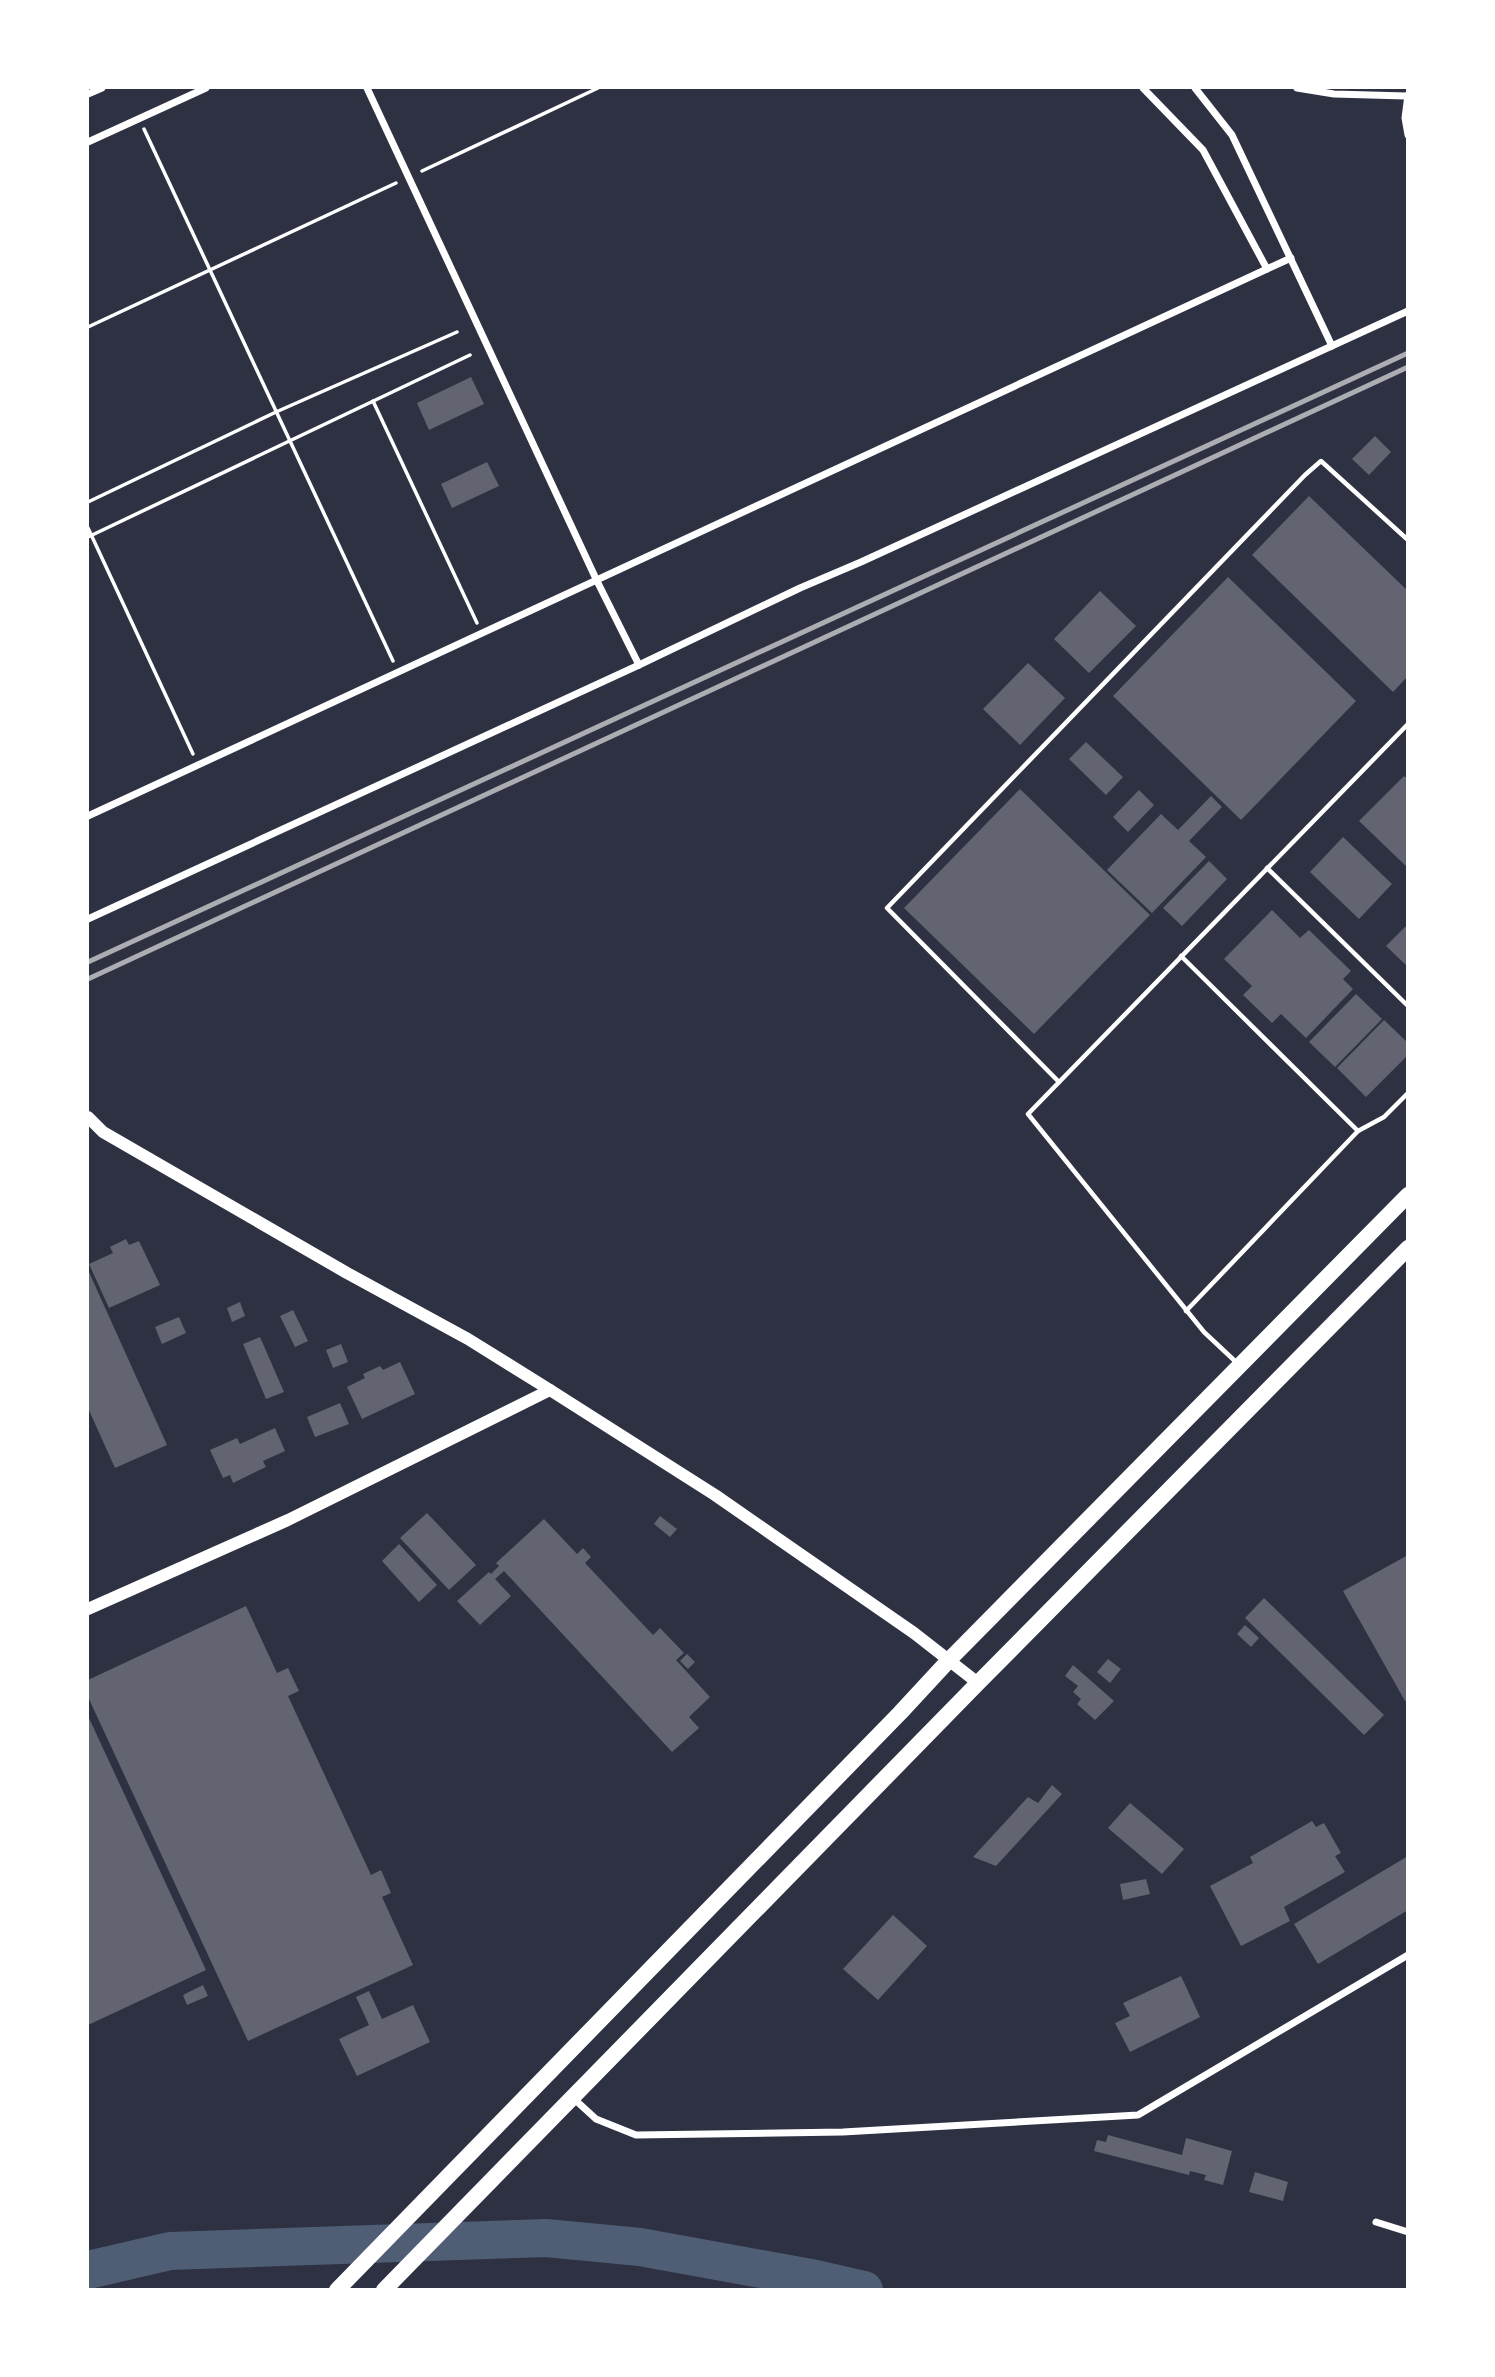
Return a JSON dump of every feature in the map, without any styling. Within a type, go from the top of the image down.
[{"type":"highway","points":[[337,2290],[950,1659],[1408,1195]]},
{"type":"highway","points":[[384,2290],[1408,1248]]},
{"type":"street","points":[[88,94],[102,88]]},
{"type":"street","points":[[88,142],[206,88]]},
{"type":"street","points":[[368,88],[597,581],[639,665]]},
{"type":"street","points":[[1143,88],[1203,150],[1267,269]]},
{"type":"street","points":[[1195,88],[1232,135],[1332,346]]},
{"type":"street","points":[[1297,88],[1334,94],[1407,95],[1405,118],[1408,135]]},
{"type":"street","points":[[88,817],[1290,258]]},
{"type":"street","points":[[88,919],[800,588],[1408,311]]},
{"type":"street","points":[[88,1117],[103,1132],[347,1273],[468,1339],[550,1390],[715,1495],[950,1659],[978,1683]]},
{"type":"street","points":[[88,1609],[288,1520],[550,1390]]},
{"type":"street","points":[[572,2097],[596,2119],[636,2135],[843,2132],[1138,2115],[1408,1955]]},
{"type":"street","points":[[1376,2222],[1408,2232]]},
{"type":"lane","points":[[1059,1082],[887,908],[1321,461],[1408,540]]},
{"type":"lane","points":[[1239,1365],[1186,1311],[1028,1114],[1408,724]]},
{"type":"lane","points":[[1267,868],[1408,1006]]},
{"type":"lane","points":[[1181,956],[1358,1131]]},
{"type":"lane","points":[[1186,1311],[1358,1131],[1384,1116],[1408,1093]]},
{"type":"path","points":[[88,327],[598,88]]},
{"type":"path","points":[[139,118],[398,673]]},
{"type":"path","points":[[88,502],[276,412],[457,332]]},
{"type":"path","points":[[89,536],[470,355]]},
{"type":"path","points":[[373,401],[482,634]]},
{"type":"path","points":[[88,528],[89,536],[198,765]]},
{"type":"building","points":[[471,377],[484,404],[429,430],[417,403]]},
{"type":"building","points":[[1375,436],[1391,452],[1369,475],[1352,459]]},
{"type":"building","points":[[487,462],[499,486],[452,508],[441,484]]},
{"type":"building","points":[[1309,496],[1408,591],[1408,676],[1393,692],[1252,555]]},
{"type":"building","points":[[1228,577],[1356,701],[1241,820],[1113,696]]},
{"type":"building","points":[[1100,591],[1136,626],[1089,673],[1054,639]]},
{"type":"building","points":[[1028,663],[1065,698],[1020,745],[983,709]]},
{"type":"building","points":[[1086,742],[1123,777],[1106,795],[1069,759]]},
{"type":"building","points":[[1404,776],[1408,779],[1408,868],[1359,821]]},
{"type":"building","points":[[1020,789],[1150,915],[1034,1034],[904,908]]},
{"type":"building","points":[[1139,790],[1154,805],[1128,832],[1113,817]]},
{"type":"building","points":[[1211,796],[1222,807],[1189,841],[1206,857],[1152,913],[1107,870],[1161,814],[1178,830]]},
{"type":"building","points":[[1343,837],[1392,884],[1359,919],[1310,872]]},
{"type":"building","points":[[1209,861],[1227,879],[1182,926],[1163,908]]},
{"type":"building","points":[[1272,910],[1300,938],[1309,930],[1351,971],[1343,979],[1353,989],[1306,1038],[1281,1014],[1272,1023],[1243,995],[1252,986],[1224,959]]},
{"type":"building","points":[[1408,924],[1408,967],[1386,946]]},
{"type":"building","points":[[1356,994],[1382,1019],[1335,1067],[1309,1042]]},
{"type":"building","points":[[1384,1020],[1408,1043],[1408,1055],[1366,1097],[1337,1068]]},
{"type":"building","points":[[126,1239],[129,1245],[139,1241],[160,1285],[109,1308],[89,1264],[113,1253],[110,1247]]},
{"type":"building","points":[[88,1270],[167,1445],[115,1468],[88,1408]]},
{"type":"building","points":[[240,1302],[245,1316],[232,1322],[227,1308]]},
{"type":"building","points":[[293,1310],[308,1341],[295,1347],[280,1316]]},
{"type":"building","points":[[179,1317],[186,1333],[162,1344],[155,1327]]},
{"type":"building","points":[[260,1337],[284,1392],[266,1399],[243,1344]]},
{"type":"building","points":[[341,1344],[348,1362],[333,1368],[326,1350]]},
{"type":"building","points":[[400,1362],[415,1394],[362,1419],[347,1387],[365,1378],[363,1374],[380,1366],[383,1370]]},
{"type":"building","points":[[340,1403],[349,1424],[315,1437],[307,1417]]},
{"type":"building","points":[[275,1428],[285,1451],[263,1461],[266,1467],[233,1483],[230,1475],[223,1478],[210,1450],[237,1438],[240,1444]]},
{"type":"building","points":[[427,1513],[476,1565],[449,1590],[400,1538]]},
{"type":"building","points":[[660,1516],[677,1529],[670,1537],[654,1524]]},
{"type":"building","points":[[544,1519],[577,1554],[583,1548],[591,1557],[585,1563],[653,1635],[660,1628],[684,1653],[676,1660],[710,1697],[689,1717],[699,1728],[672,1752],[504,1571],[495,1579],[511,1596],[480,1625],[457,1601],[489,1572],[491,1574],[499,1566],[496,1563]]},
{"type":"building","points":[[399,1544],[437,1585],[419,1602],[382,1561]]},
{"type":"building","points":[[1408,1555],[1408,1700],[1405,1701],[1343,1591]]},
{"type":"building","points":[[1264,1598],[1384,1715],[1364,1735],[1245,1618]]},
{"type":"building","points":[[246,1606],[277,1673],[288,1668],[299,1691],[288,1696],[371,1875],[381,1870],[391,1893],[382,1897],[413,1965],[248,2041],[88,1697],[88,1680]]},
{"type":"building","points":[[1245,1625],[1259,1638],[1251,1647],[1237,1634]]},
{"type":"building","points":[[687,1654],[695,1662],[688,1669],[680,1661]]},
{"type":"building","points":[[1108,1659],[1121,1669],[1110,1683],[1097,1672]]},
{"type":"building","points":[[1073,1665],[1114,1701],[1095,1720],[1077,1704],[1081,1699],[1073,1692],[1078,1686],[1065,1676]]},
{"type":"building","points":[[88,1716],[206,1970],[88,2025]]},
{"type":"building","points":[[1052,1785],[1062,1794],[996,1866],[973,1857],[1028,1797],[1038,1803]]},
{"type":"building","points":[[1130,1803],[1184,1849],[1162,1874],[1108,1828]]},
{"type":"building","points":[[1312,1821],[1316,1827],[1324,1823],[1341,1853],[1335,1856],[1345,1872],[1284,1907],[1290,1921],[1241,1946],[1210,1886],[1253,1863],[1250,1857]]},
{"type":"building","points":[[1408,1856],[1408,1910],[1318,1964],[1294,1924]]},
{"type":"building","points":[[1146,1879],[1150,1894],[1123,1900],[1120,1884]]},
{"type":"building","points":[[893,1915],[927,1946],[878,2000],[843,1969]]},
{"type":"building","points":[[1181,1976],[1200,2017],[1130,2052],[1115,2023],[1130,2016],[1123,2003]]},
{"type":"building","points":[[203,1985],[208,1996],[187,2005],[183,1995]]},
{"type":"building","points":[[369,1991],[382,2019],[413,2005],[430,2042],[357,2076],[339,2039],[369,2025],[356,1997]]},
{"type":"building","points":[[1108,2135],[1182,2155],[1186,2138],[1232,2151],[1223,2185],[1204,2180],[1206,2175],[1190,2171],[1189,2175],[1094,2151],[1097,2140],[1106,2142]]},
{"type":"building","points":[[1255,2172],[1288,2182],[1283,2201],[1249,2192]]},
{"type":"waterway","points":[[88,2270],[170,2251],[546,2238],[640,2247],[864,2290]]},
{"type":"railway","points":[[88,962],[1408,353]]},
{"type":"railway","points":[[88,979],[1408,367]]}]
